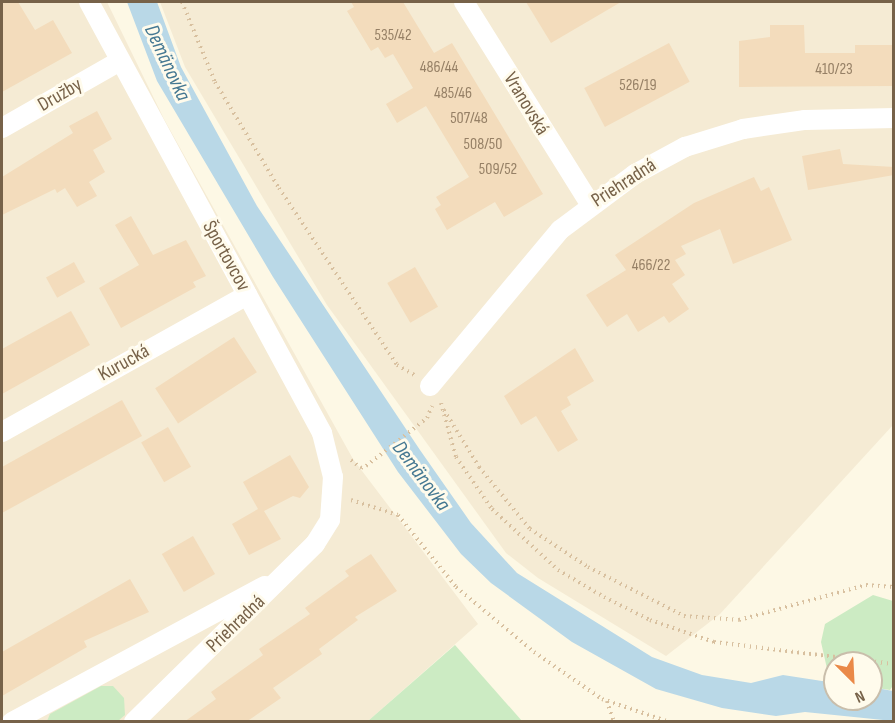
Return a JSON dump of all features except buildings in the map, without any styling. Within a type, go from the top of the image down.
[{"type":"street","name":"Športovcov","points":[[89,2],[118,62],[322,433],[333,498],[330,520]]},
{"type":"street","name":"Vranovská","points":[[464,2],[590,204]]},
{"type":"street","name":"Družby","points":[[2,128],[118,62]]},
{"type":"street","name":"Priehradná","points":[[430,386],[528,266],[590,204],[661,159],[713,136],[806,120],[894,118]]},
{"type":"street","name":"Kurucká","points":[[2,432],[247,295]]},
{"type":"street","name":"Priehradná","points":[[134,722],[289,573],[330,520]]},
{"type":"street","points":[[12,722],[289,573]]},
{"type":"path","points":[[182,2],[215,82],[349,296],[398,365],[430,386]]},
{"type":"path","points":[[894,586],[866,585],[739,620],[684,616],[588,567],[530,529],[479,467],[442,406],[456,457],[492,509],[558,570],[604,597],[650,620],[714,642],[894,664]]},
{"type":"path","points":[[366,466],[427,418]]},
{"type":"path","points":[[333,498],[369,503],[398,515],[456,587],[534,652],[606,700],[669,722]]},
{"type":"path","points":[[606,700],[614,722]]},
{"type":"shaded area","points":[[2,2],[107,2],[164,119],[353,459],[478,624],[368,721],[2,721]]},
{"type":"shaded area","points":[[160,2],[893,2],[893,425],[720,614],[666,656],[538,578],[506,553],[327,305],[185,67]]},
{"type":"green space","points":[[873,595],[893,601],[894,684],[890,690],[883,689],[883,651],[823,651],[821,642],[825,624]]},
{"type":"green space","points":[[455,645],[522,721],[368,721]]},
{"type":"green space","points":[[101,686],[113,686],[124,698],[125,715],[118,721],[47,721],[50,714]]},
{"type":"water","name":"Demänovka","points":[[127,2],[157,2],[181,67],[257,206],[471,523],[517,573],[652,657],[702,675],[751,683],[783,675],[823,681],[823,711],[883,711],[883,689],[893,691],[893,721],[805,712],[776,716],[722,708],[656,689],[572,642],[491,583],[461,554],[398,472],[273,277],[157,81]]}]
